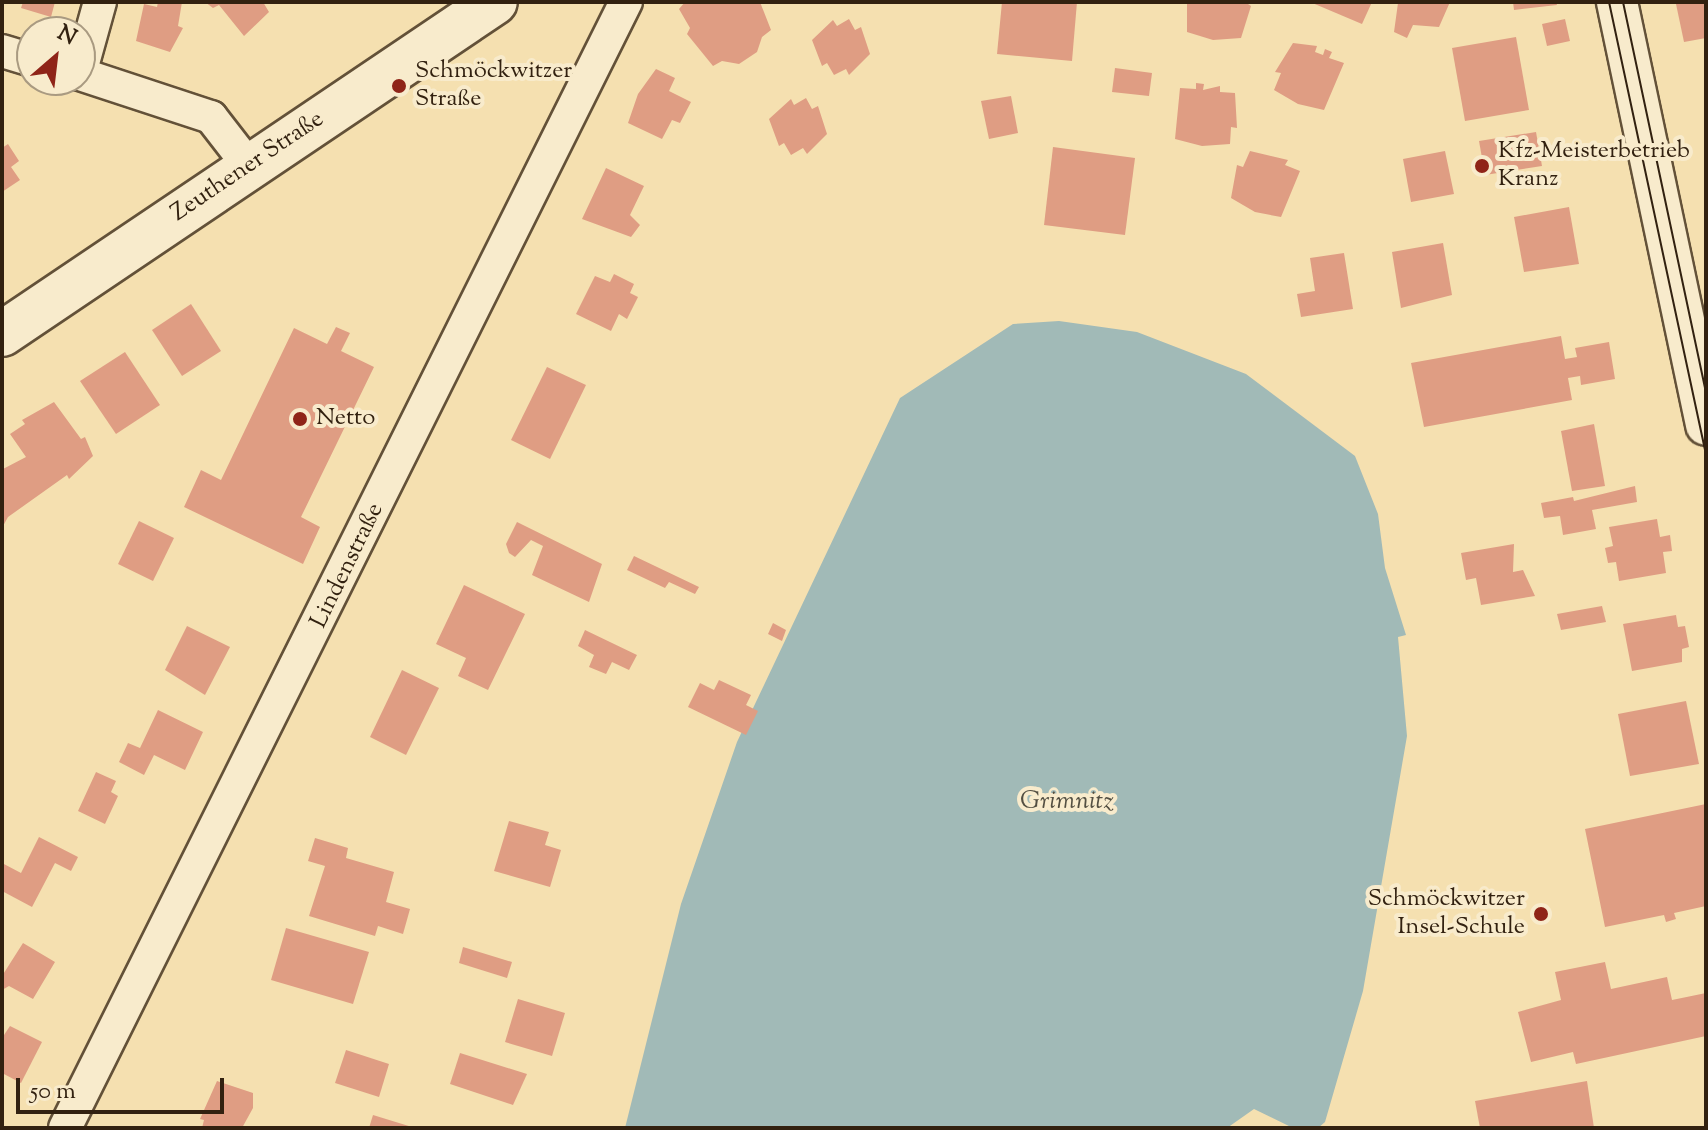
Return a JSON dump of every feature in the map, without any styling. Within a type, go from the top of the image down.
[{"type":"main road","name":"Zeuthener Straße","points":[[2,334],[495,2]]},
{"type":"street","name":"Lindenstraße","points":[[65,1128],[626,2]]},
{"type":"street","points":[[1617,2],[1706,425]]},
{"type":"street","points":[[96,79],[211,117],[249,166]]},
{"type":"water","name":"Grimnitz","points":[[1059,321],[1137,332],[1246,374],[1355,456],[1378,514],[1385,568],[1406,635],[1398,637],[1407,736],[1363,991],[1325,1122],[1318,1128],[1293,1128],[1254,1109],[1227,1128],[625,1128],[681,904],[737,742],[900,398],[1013,324]]},
{"type":"building","points":[[23,2],[55,2],[51,16],[21,8]]},
{"type":"building","points":[[158,2],[182,2],[178,26],[183,28],[170,52],[136,41],[144,4],[157,7]]},
{"type":"building","points":[[205,2],[263,2],[269,12],[244,36],[219,5],[213,8]]},
{"type":"building","points":[[685,2],[760,2],[771,30],[762,37],[757,52],[739,64],[722,61],[713,66],[687,34],[690,28],[679,9]]},
{"type":"building","points":[[1002,2],[1077,2],[1072,61],[997,54]]},
{"type":"building","points":[[1187,2],[1245,2],[1251,6],[1241,38],[1213,40],[1187,32]]},
{"type":"building","points":[[1310,2],[1372,2],[1362,24]]},
{"type":"building","points":[[1450,2],[1439,27],[1413,25],[1407,38],[1394,32],[1398,3]]},
{"type":"building","points":[[1513,2],[1556,2],[1557,5],[1514,10]]},
{"type":"building","points":[[1706,2],[1706,38],[1684,42],[1676,4]]},
{"type":"building","points":[[849,19],[855,30],[861,27],[870,54],[849,75],[846,69],[834,75],[827,63],[822,66],[812,40],[833,20],[837,26]]},
{"type":"building","points":[[1565,19],[1570,41],[1547,46],[1542,24]]},
{"type":"building","points":[[1516,37],[1529,110],[1465,121],[1452,48]]},
{"type":"building","points":[[1293,43],[1317,46],[1315,52],[1323,55],[1325,49],[1332,52],[1329,58],[1344,63],[1324,110],[1298,104],[1274,90],[1281,73],[1275,72]]},
{"type":"building","points":[[1115,68],[1152,73],[1149,96],[1112,92]]},
{"type":"building","points":[[656,69],[675,78],[669,91],[691,102],[680,123],[672,120],[662,139],[628,123],[638,94]]},
{"type":"building","points":[[1196,83],[1204,84],[1203,90],[1220,86],[1220,92],[1235,93],[1237,128],[1231,127],[1230,144],[1202,146],[1175,139],[1180,88],[1196,89]]},
{"type":"building","points":[[1011,96],[1018,133],[989,139],[981,101]]},
{"type":"building","points":[[806,98],[812,109],[818,106],[827,134],[807,154],[803,148],[791,155],[784,143],[779,146],[769,119],[791,99],[794,105]]},
{"type":"building","points":[[1536,132],[1542,166],[1485,175],[1479,141]]},
{"type":"building","points":[[8,144],[19,161],[11,167],[20,180],[2,192],[2,148]]},
{"type":"building","points":[[1053,147],[1135,158],[1125,235],[1044,225]]},
{"type":"building","points":[[1250,151],[1288,160],[1285,165],[1300,171],[1281,217],[1255,212],[1231,198],[1237,165],[1243,167]]},
{"type":"building","points":[[1445,151],[1454,194],[1411,202],[1403,159]]},
{"type":"building","points":[[606,168],[644,186],[630,215],[640,225],[631,237],[582,219]]},
{"type":"building","points":[[1569,207],[1579,264],[1524,272],[1514,217]]},
{"type":"building","points":[[1443,243],[1452,295],[1401,308],[1392,252]]},
{"type":"building","points":[[1344,253],[1353,309],[1301,317],[1297,294],[1315,291],[1310,258]]},
{"type":"building","points":[[614,274],[634,284],[630,293],[638,297],[627,319],[619,314],[611,331],[576,314],[595,276],[610,282]]},
{"type":"building","points":[[191,304],[221,351],[182,376],[152,330]]},
{"type":"building","name":"Netto","points":[[336,327],[350,333],[341,351],[374,367],[301,517],[320,527],[303,564],[184,507],[201,470],[221,480],[294,328],[327,344]]},
{"type":"building","points":[[1561,336],[1565,359],[1577,357],[1575,348],[1609,342],[1615,379],[1581,385],[1580,376],[1568,378],[1572,400],[1424,427],[1411,363]]},
{"type":"building","points":[[125,352],[160,405],[116,434],[80,381]]},
{"type":"building","points":[[547,367],[586,385],[550,459],[511,440]]},
{"type":"building","points":[[54,402],[81,439],[85,437],[93,456],[69,479],[67,475],[8,517],[2,528],[3,469],[26,457],[10,434],[25,424],[22,420]]},
{"type":"building","points":[[1594,424],[1605,486],[1572,491],[1561,431]]},
{"type":"building","points":[[1635,486],[1637,502],[1592,510],[1596,529],[1563,535],[1560,516],[1544,518],[1541,503],[1573,497],[1574,501]]},
{"type":"building","points":[[1657,519],[1660,537],[1670,535],[1672,551],[1663,552],[1666,573],[1619,581],[1616,562],[1608,563],[1605,548],[1613,546],[1609,527]]},
{"type":"building","points":[[139,521],[174,538],[153,581],[118,564]]},
{"type":"building","points":[[517,522],[602,564],[589,602],[532,575],[543,546],[531,540],[515,557],[509,553],[506,544]]},
{"type":"building","points":[[1514,544],[1513,572],[1523,570],[1535,596],[1481,605],[1476,578],[1466,580],[1461,553]]},
{"type":"building","points":[[634,556],[699,587],[695,594],[669,582],[665,588],[627,570]]},
{"type":"building","points":[[464,585],[525,614],[488,690],[458,676],[466,658],[436,644]]},
{"type":"building","points":[[1602,606],[1606,622],[1561,630],[1557,614]]},
{"type":"building","points":[[1676,615],[1678,627],[1685,626],[1689,647],[1682,649],[1682,662],[1632,671],[1623,624]]},
{"type":"building","points":[[773,623],[786,630],[782,641],[768,634]]},
{"type":"building","points":[[187,626],[230,647],[205,695],[165,670]]},
{"type":"building","points":[[585,630],[637,655],[629,670],[612,662],[606,674],[589,667],[594,655],[578,646]]},
{"type":"building","points":[[402,670],[439,688],[406,755],[370,737]]},
{"type":"building","points":[[719,680],[751,695],[746,705],[758,711],[746,735],[688,707],[700,683],[714,690]]},
{"type":"building","points":[[1686,701],[1699,764],[1630,776],[1618,714]]},
{"type":"building","points":[[158,710],[203,732],[185,770],[154,755],[144,775],[119,762],[128,743],[140,748]]},
{"type":"building","points":[[96,772],[116,781],[111,792],[118,796],[105,824],[78,811]]},
{"type":"building","points":[[1706,804],[1706,906],[1674,913],[1676,919],[1666,922],[1664,915],[1605,927],[1585,829]]},
{"type":"building","points":[[509,821],[549,832],[545,845],[561,850],[550,887],[494,871]]},
{"type":"building","points":[[39,837],[78,857],[71,871],[55,863],[32,907],[2,891],[2,863],[21,873]]},
{"type":"building","points":[[315,838],[348,848],[346,858],[394,872],[386,902],[410,909],[403,934],[378,926],[375,936],[309,916],[325,866],[308,861]]},
{"type":"building","points":[[286,928],[369,952],[353,1004],[271,980]]},
{"type":"building","points":[[23,943],[55,962],[33,999],[9,986],[2,990],[2,976]]},
{"type":"building","points":[[463,947],[512,962],[507,978],[459,963]]},
{"type":"building","points":[[1605,962],[1611,989],[1667,977],[1672,1000],[1706,993],[1706,1036],[1576,1064],[1573,1052],[1531,1062],[1518,1012],[1561,1000],[1555,972]]},
{"type":"building","points":[[518,999],[565,1013],[552,1056],[505,1042]]},
{"type":"building","points":[[10,1026],[42,1042],[21,1083],[2,1073],[2,1038]]},
{"type":"building","points":[[346,1050],[389,1064],[379,1097],[335,1083]]},
{"type":"building","points":[[460,1053],[527,1074],[513,1105],[450,1084]]},
{"type":"building","points":[[217,1081],[253,1093],[253,1108],[242,1128],[202,1128],[204,1120],[200,1119]]},
{"type":"building","points":[[1587,1081],[1594,1128],[1480,1128],[1475,1101]]},
{"type":"building","points":[[373,1115],[412,1127],[412,1128],[369,1128]]},
{"type":"tram line","points":[[1609,2],[1706,453]]},
{"type":"tram line","points":[[1623,2],[1706,394]]},
{"type":"place","name":"Schmöckwitzer Straße","points":[[399,86]]},
{"type":"place","name":"Kfz-Meisterbetrieb Kranz","points":[[1482,166]]},
{"type":"place","name":"Netto","points":[[300,419]]},
{"type":"place","name":"Schmöckwitzer Insel-Schule","points":[[1541,914]]}]
